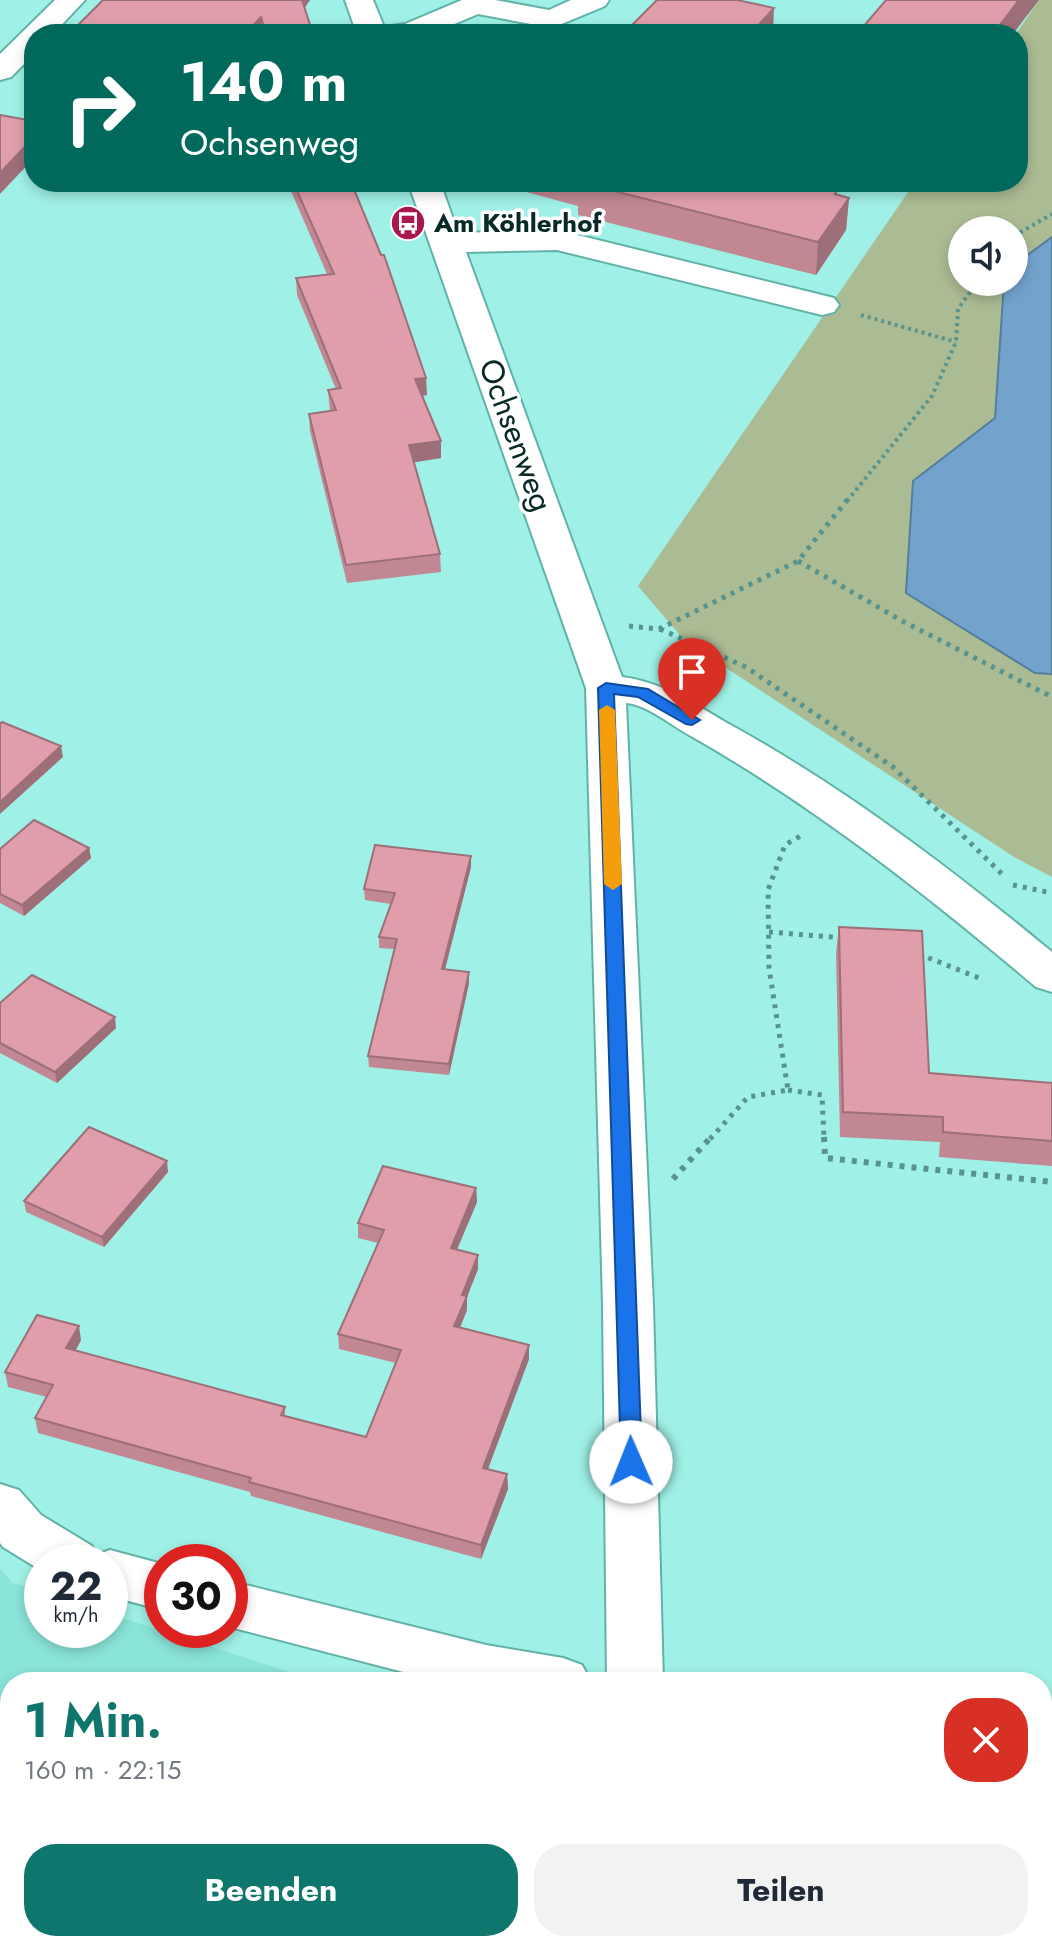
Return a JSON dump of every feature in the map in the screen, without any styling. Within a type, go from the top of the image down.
[{"type":"street","points":[[48,24],[71,0]]},
{"type":"street","points":[[359,0],[368,24]]},
{"type":"street","points":[[430,24],[475,5],[552,19],[595,0]]},
{"type":"street","points":[[0,71],[24,48]]},
{"type":"street","name":"Ochsenweg","points":[[428,192],[606,688],[624,1190],[635,1672]]},
{"type":"street","points":[[446,243],[557,240],[822,305]]},
{"type":"street","points":[[606,688],[642,692],[766,761],[843,812],[967,905],[1052,976]]},
{"type":"street","points":[[0,1506],[22,1531],[43,1544]]},
{"type":"street","points":[[248,1609],[470,1672]]},
{"type":"path","points":[[1028,228],[1052,214]]},
{"type":"path","points":[[659,629],[798,561],[932,396],[956,342],[958,309],[967,296]]},
{"type":"path","points":[[822,305],[956,342]]},
{"type":"path","points":[[798,561],[904,622],[1052,697]]},
{"type":"path","points":[[584,621],[659,629],[758,675],[893,767],[1014,886],[1052,893]]},
{"type":"path","points":[[788,1090],[769,968],[768,890],[785,845],[843,812]]},
{"type":"path","points":[[769,932],[846,939]]},
{"type":"path","points":[[906,949],[988,982]]},
{"type":"path","points":[[624,1190],[665,1188],[748,1097],[788,1090],[822,1095],[825,1158],[1052,1182]]},
{"type":"shaded area","points":[[1039,0],[1052,0],[1052,237],[1028,255],[1028,216],[948,216],[948,296],[1003,296],[995,418],[913,481],[906,593],[1035,673],[1052,674],[1052,877],[1014,857],[685,641],[638,586],[908,192],[1028,192],[1028,24],[1023,24]]},
{"type":"shaded area","points":[[0,1569],[13,1583],[24,1586],[24,1648],[128,1648],[128,1620],[144,1625],[144,1648],[215,1648],[289,1672],[0,1672]]},
{"type":"water","points":[[1052,237],[1052,674],[1035,673],[906,593],[913,481],[995,418],[1003,296],[1028,296],[1028,255]]},
{"type":"building","points":[[103,0],[302,0],[310,24],[263,24],[261,17],[254,24],[79,24]]},
{"type":"building","points":[[657,0],[737,0],[774,8],[760,24],[633,24]]},
{"type":"building","points":[[886,0],[1019,0],[1001,24],[866,24]]},
{"type":"building","points":[[0,115],[24,119],[24,148],[0,173]]},
{"type":"building","points":[[297,192],[355,192],[381,255],[384,255],[426,378],[415,379],[441,441],[409,445],[440,554],[346,565],[309,414],[336,410],[328,390],[341,388],[296,278],[334,274]]},
{"type":"building","points":[[618,192],[836,192],[849,198],[818,242]]},
{"type":"building","points":[[2,722],[61,746],[0,802],[0,724]]},
{"type":"building","points":[[34,820],[89,848],[22,905],[0,894],[0,849]]},
{"type":"building","points":[[375,845],[471,856],[442,969],[469,972],[449,1064],[368,1056],[397,939],[379,937],[395,893],[364,889]]},
{"type":"building","points":[[839,927],[922,931],[929,1073],[1052,1083],[1052,1141],[943,1132],[943,1117],[843,1112]]},
{"type":"building","points":[[32,975],[115,1017],[55,1072],[0,1043],[0,1003]]},
{"type":"building","points":[[89,1127],[167,1161],[102,1237],[24,1201]]},
{"type":"building","points":[[383,1166],[476,1188],[451,1248],[478,1255],[462,1295],[467,1296],[454,1326],[529,1345],[483,1468],[507,1474],[481,1545],[249,1482],[251,1478],[35,1418],[53,1385],[5,1372],[37,1315],[79,1326],[66,1348],[285,1407],[281,1415],[366,1437],[401,1350],[338,1334],[384,1230],[358,1223]]},
{"type":"slow traffic","points":[[607,710],[613,884]]},
{"type":"place","name":"Am Köhlerhof","points":[[408,223]]},
{"type":"route","points":[[631,1462],[606,688],[642,692],[692,720]]}]
